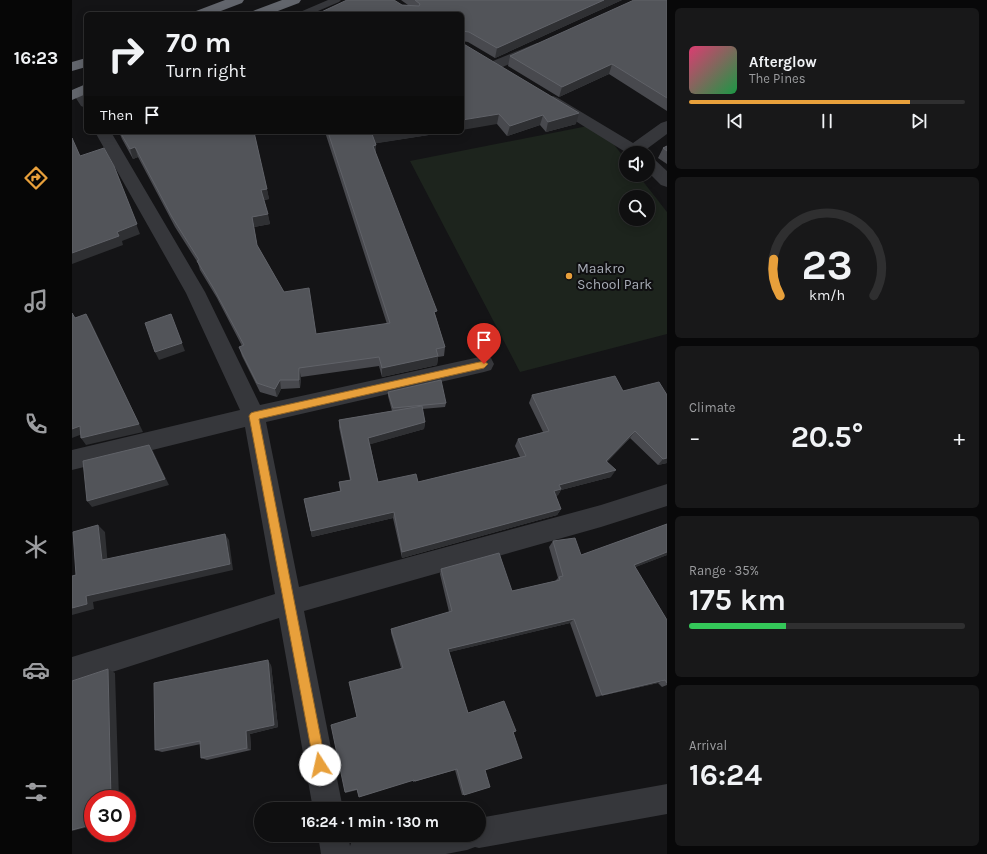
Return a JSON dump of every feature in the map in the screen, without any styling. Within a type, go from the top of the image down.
[{"type":"highway","points":[[206,12],[237,0]]},
{"type":"highway","points":[[264,12],[294,0]]},
{"type":"highway","points":[[72,67],[84,63]]},
{"type":"street","points":[[507,74],[488,62],[552,40]]},
{"type":"street","points":[[540,94],[626,146]]},
{"type":"street","points":[[643,146],[667,126]]},
{"type":"street","points":[[104,134],[195,292],[254,416],[327,802]]},
{"type":"street","points":[[655,170],[667,181]]},
{"type":"street","points":[[72,460],[254,416],[484,364]]},
{"type":"street","points":[[72,671],[290,602],[601,516],[667,495]]},
{"type":"street","points":[[486,832],[667,799]]},
{"type":"street","points":[[334,842],[336,854]]},
{"type":"street","points":[[362,854],[428,842]]},
{"type":"lane","points":[[308,12],[336,0]]},
{"type":"shaded area","name":"Maakro School Park","points":[[598,124],[619,151],[619,182],[643,182],[650,190],[619,190],[619,226],[655,226],[655,197],[667,212],[667,334],[520,372],[410,161]]},
{"type":"building","points":[[347,0],[394,0],[402,5],[419,6],[420,4],[415,0],[604,0],[497,48],[469,32],[464,31],[464,12],[321,12]]},
{"type":"building","points":[[634,0],[667,0],[667,98],[612,64],[562,87],[510,56]]},
{"type":"building","points":[[464,44],[579,113],[548,122],[543,115],[510,126],[499,114],[464,120]]},
{"type":"building","points":[[121,134],[254,134],[267,189],[261,190],[268,214],[252,217],[257,245],[284,292],[309,288],[316,334],[390,323],[329,134],[372,134],[376,145],[373,146],[437,311],[434,312],[445,347],[436,349],[438,356],[382,368],[379,357],[299,368],[299,380],[280,380],[275,389],[257,383],[239,347],[244,345],[197,261],[199,260],[172,217],[135,147],[130,149]]},
{"type":"building","points":[[72,138],[80,156],[104,148],[114,166],[137,224],[117,232],[119,236],[72,253]]},
{"type":"building","points":[[72,313],[75,318],[86,314],[139,424],[81,438],[80,426],[72,429]]},
{"type":"building","points":[[171,314],[182,343],[155,352],[145,323]]},
{"type":"building","points":[[615,376],[623,391],[659,382],[667,395],[667,458],[663,459],[635,431],[606,461],[616,470],[559,485],[561,489],[554,491],[561,509],[402,552],[394,512],[311,531],[304,499],[341,491],[339,482],[351,480],[339,420],[422,406],[425,422],[368,438],[378,482],[416,474],[418,482],[526,456],[518,439],[549,431],[532,395]]},
{"type":"building","points":[[441,380],[446,403],[393,408],[388,392]]},
{"type":"building","points":[[149,445],[165,479],[87,501],[83,461]]},
{"type":"building","points":[[667,524],[667,552],[634,565],[667,620],[667,683],[665,680],[602,695],[574,619],[448,649],[468,713],[504,701],[516,731],[513,732],[522,758],[485,770],[490,787],[464,795],[457,769],[415,781],[414,780],[359,797],[357,789],[345,792],[331,725],[357,717],[349,682],[403,668],[391,629],[452,611],[441,569],[499,553],[512,591],[560,580],[559,577],[563,576],[553,541],[575,538],[581,555]]},
{"type":"building","points":[[98,525],[102,560],[225,534],[230,564],[86,596],[87,604],[72,608],[72,576],[76,575],[73,532]]},
{"type":"building","points":[[268,660],[274,725],[246,731],[247,748],[201,758],[200,741],[155,750],[154,683]]},
{"type":"building","points":[[108,669],[111,790],[84,790],[84,827],[72,830],[72,681]]},
{"type":"place","name":"Maakro School Park","points":[[569,276]]},
{"type":"route","points":[[320,765],[254,416],[484,364]]}]
